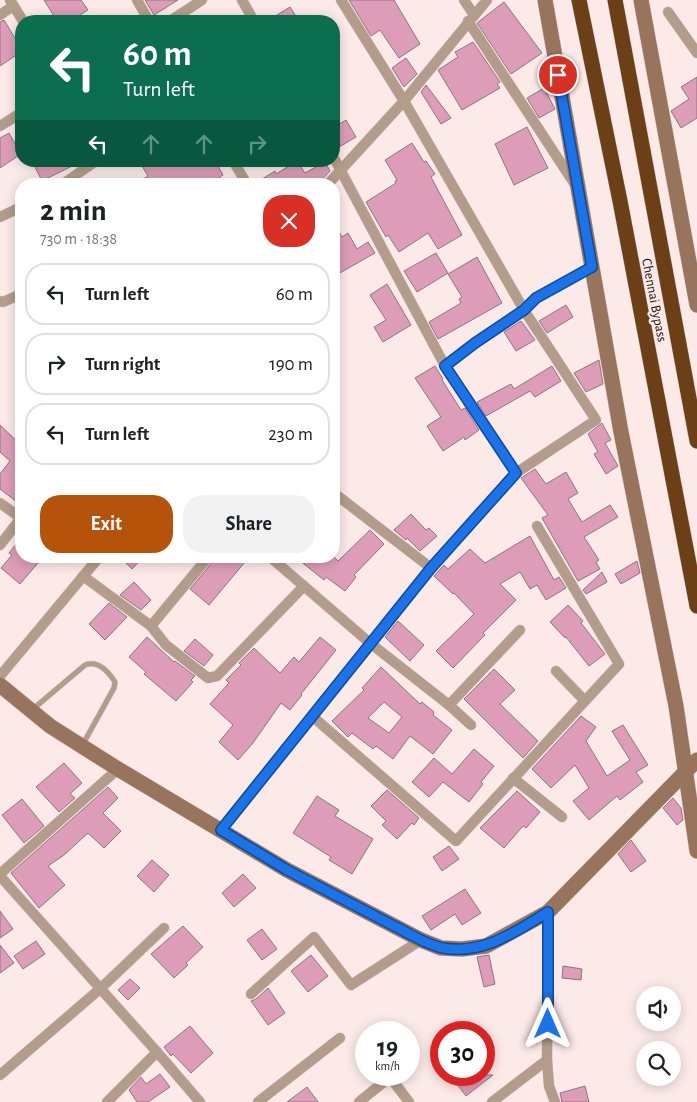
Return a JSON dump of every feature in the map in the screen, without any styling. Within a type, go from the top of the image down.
[{"type":"highway","name":"Chennai Bypass","points":[[579,0],[620,202],[697,606]]},
{"type":"highway","name":"Chennai Bypass","points":[[616,0],[697,441]]},
{"type":"street","points":[[137,0],[146,15]]},
{"type":"street","points":[[179,15],[202,0]]},
{"type":"street","points":[[242,0],[251,15]]},
{"type":"street","points":[[221,830],[431,568],[516,473],[596,420],[524,310],[404,102],[341,0]]},
{"type":"street","points":[[464,0],[471,18],[578,188]]},
{"type":"street","points":[[333,178],[404,102],[487,0]]},
{"type":"street","points":[[545,0],[622,432],[676,706],[697,851]]},
{"type":"street","points":[[641,0],[697,305]]},
{"type":"street","points":[[0,15],[12,3],[19,15]]},
{"type":"street","points":[[668,12],[697,53]]},
{"type":"street","points":[[0,126],[15,117]]},
{"type":"street","points":[[72,178],[87,167]]},
{"type":"street","points":[[237,167],[243,178]]},
{"type":"street","points":[[338,167],[445,366],[516,473]]},
{"type":"street","points":[[0,217],[15,210]]},
{"type":"street","points":[[445,366],[524,310],[536,298],[592,267]]},
{"type":"street","points":[[0,301],[3,302],[15,297]]},
{"type":"street","points":[[340,498],[431,568]]},
{"type":"street","points":[[0,503],[15,514]]},
{"type":"street","points":[[0,545],[15,526]]},
{"type":"street","points":[[312,716],[456,841],[619,664],[537,526]]},
{"type":"street","points":[[0,676],[94,563]]},
{"type":"street","points":[[152,626],[203,563]]},
{"type":"street","points":[[277,563],[370,643],[449,705],[471,725]]},
{"type":"street","points":[[83,576],[152,626],[166,645],[208,678],[213,678],[304,586]]},
{"type":"street","points":[[449,705],[520,630]]},
{"type":"street","points":[[556,671],[585,701]]},
{"type":"street","points":[[0,685],[50,726],[287,870],[421,940],[442,948],[462,949],[486,946],[548,912],[697,760]]},
{"type":"street","points":[[118,769],[0,875],[200,1102]]},
{"type":"street","points":[[513,778],[562,817]]},
{"type":"street","points":[[548,912],[547,1060],[554,1102]]},
{"type":"street","points":[[0,1075],[101,988],[164,928]]},
{"type":"street","points":[[251,994],[314,937],[351,985],[421,940]]},
{"type":"street","points":[[258,1102],[340,1038]]},
{"type":"street","points":[[107,1102],[157,1052]]},
{"type":"street","points":[[492,1102],[547,1060]]},
{"type":"street","points":[[359,1102],[390,1077],[409,1102]]},
{"type":"lane","points":[[31,711],[73,673],[91,663],[98,665],[111,675],[115,682],[114,688],[82,746]]},
{"type":"building","points":[[44,0],[81,0],[88,10],[80,15],[53,15]]},
{"type":"building","points":[[145,0],[178,0],[154,15]]},
{"type":"building","points":[[349,0],[394,0],[420,44],[399,58],[380,30],[371,36]]},
{"type":"building","points":[[504,2],[542,53],[511,74],[477,23]]},
{"type":"building","points":[[290,7],[295,15],[277,15]]},
{"type":"building","points":[[4,20],[15,38],[15,56],[0,66],[0,22]]},
{"type":"building","points":[[473,42],[500,82],[497,84],[500,88],[462,110],[438,70],[458,57],[455,52]]},
{"type":"building","points":[[406,58],[417,74],[404,87],[392,68]]},
{"type":"building","points":[[697,77],[697,118],[681,128],[671,111],[689,99],[681,87]]},
{"type":"building","points":[[426,85],[451,118],[441,124],[421,92]]},
{"type":"building","points":[[544,88],[555,109],[539,118],[527,98]]},
{"type":"building","points":[[346,120],[356,137],[340,146],[340,124]]},
{"type":"building","points":[[527,127],[548,168],[514,185],[495,144]]},
{"type":"building","points":[[9,133],[15,144],[15,158],[0,168],[0,138]]},
{"type":"building","points":[[412,143],[424,162],[426,161],[435,174],[431,177],[462,235],[438,249],[428,233],[399,252],[388,235],[386,237],[366,202],[396,183],[395,181],[397,180],[385,160]]},
{"type":"building","points":[[35,167],[70,167],[48,178],[40,178]]},
{"type":"building","points":[[143,167],[218,167],[223,175],[219,178],[145,178],[148,176]]},
{"type":"building","points":[[287,167],[301,167],[305,173],[316,167],[328,167],[330,171],[324,178],[264,178],[275,171],[276,174]]},
{"type":"building","points":[[340,233],[342,237],[348,233],[357,249],[368,242],[375,253],[340,273]]},
{"type":"building","points":[[436,253],[448,273],[417,292],[404,271]]},
{"type":"building","points":[[477,257],[502,303],[438,339],[429,322],[461,303],[459,299],[462,297],[448,274]]},
{"type":"building","points":[[387,284],[411,325],[383,342],[374,327],[386,320],[370,295]]},
{"type":"building","points":[[566,305],[573,317],[547,333],[539,321]]},
{"type":"building","points":[[521,321],[535,340],[516,351],[504,332]]},
{"type":"building","points":[[599,360],[603,384],[586,392],[574,373]]},
{"type":"building","points":[[435,366],[461,410],[465,408],[479,430],[465,440],[464,437],[443,451],[427,426],[441,417],[415,378]]},
{"type":"building","points":[[552,366],[561,381],[535,397],[530,391],[486,416],[477,402],[511,384],[514,389]]},
{"type":"building","points":[[602,423],[611,440],[605,443],[618,466],[606,474],[594,454],[598,452],[588,434]]},
{"type":"building","points":[[0,425],[15,439],[15,500],[0,489],[0,474],[10,461],[0,452]]},
{"type":"building","points":[[535,469],[546,484],[566,472],[578,493],[568,499],[582,522],[610,505],[618,517],[584,537],[599,560],[596,562],[600,569],[578,581],[542,518],[548,515],[521,478]]},
{"type":"building","points":[[411,514],[426,530],[429,528],[437,536],[420,551],[407,538],[406,540],[394,530]]},
{"type":"building","points":[[370,530],[384,544],[354,575],[356,577],[345,591],[326,577],[324,580],[303,563],[340,563],[340,559]]},
{"type":"building","points":[[530,536],[554,580],[559,577],[566,588],[546,600],[537,585],[530,589],[520,572],[500,584],[516,600],[483,633],[485,635],[453,668],[436,651],[474,614],[434,576],[444,565],[448,569],[470,549],[485,563]]},
{"type":"building","points":[[15,546],[15,563],[38,563],[20,584],[1,568],[12,555],[9,553]]},
{"type":"building","points":[[637,561],[640,573],[621,584],[615,574]]},
{"type":"building","points":[[126,563],[138,563],[132,569]]},
{"type":"building","points":[[212,563],[244,563],[209,605],[190,589]]},
{"type":"building","points":[[602,572],[607,582],[586,594],[583,590]]},
{"type":"building","points":[[134,582],[151,600],[141,610],[120,595]]},
{"type":"building","points":[[109,603],[127,617],[105,640],[89,624]]},
{"type":"building","points":[[568,605],[583,621],[581,623],[605,654],[589,666],[566,637],[550,622]]},
{"type":"building","points":[[398,621],[424,645],[410,661],[385,637]]},
{"type":"building","points":[[147,637],[174,662],[195,676],[191,680],[193,682],[176,701],[144,674],[146,672],[129,657]]},
{"type":"building","points":[[320,637],[336,650],[290,710],[281,703],[253,743],[238,760],[219,742],[233,725],[210,704],[229,683],[226,680],[254,648],[280,673],[294,657],[299,662]]},
{"type":"building","points":[[195,639],[213,655],[204,666],[184,651]]},
{"type":"building","points":[[381,667],[420,704],[422,702],[434,712],[433,715],[452,730],[433,754],[410,736],[393,759],[376,746],[373,749],[352,733],[348,737],[332,721],[364,690],[362,688]],"holes":[[[384,702],[402,717],[389,733],[368,718]]]},
{"type":"building","points":[[494,669],[515,690],[500,704],[538,741],[523,758],[464,699]]},
{"type":"building","points":[[581,716],[596,727],[586,741],[607,776],[630,760],[612,731],[623,725],[648,765],[636,772],[643,782],[620,800],[617,796],[589,820],[573,801],[589,788],[575,765],[551,788],[532,769]]},
{"type":"building","points":[[474,749],[494,766],[481,782],[483,784],[469,802],[443,782],[429,797],[412,782],[434,758],[452,774]]},
{"type":"building","points":[[64,763],[82,783],[70,794],[75,798],[59,812],[36,787]]},
{"type":"building","points":[[108,787],[118,798],[103,813],[121,831],[104,848],[88,833],[64,855],[48,866],[65,885],[39,908],[11,873]]},
{"type":"building","points":[[387,790],[419,818],[414,825],[412,823],[397,839],[382,825],[386,821],[371,806]]},
{"type":"building","points":[[517,791],[540,812],[526,828],[523,826],[504,848],[480,828]]},
{"type":"building","points":[[317,796],[339,810],[335,816],[373,839],[352,874],[329,860],[331,857],[293,833]]},
{"type":"building","points":[[673,798],[681,808],[683,820],[677,825],[663,808]]},
{"type":"building","points":[[22,799],[44,826],[24,843],[2,815]]},
{"type":"building","points":[[631,840],[646,861],[631,872],[618,854]]},
{"type":"building","points":[[449,846],[459,859],[442,871],[433,857]]},
{"type":"building","points":[[152,860],[169,875],[154,892],[137,876]]},
{"type":"building","points":[[243,874],[256,888],[234,907],[222,893]]},
{"type":"building","points":[[465,889],[481,913],[462,925],[455,914],[431,930],[422,916]]},
{"type":"building","points":[[0,911],[13,929],[0,938]]},
{"type":"building","points":[[183,926],[203,947],[174,978],[151,954]]},
{"type":"building","points":[[262,929],[277,949],[262,960],[247,940]]},
{"type":"building","points":[[36,941],[45,954],[23,969],[14,956]]},
{"type":"building","points":[[0,945],[14,963],[0,973]]},
{"type":"building","points":[[311,955],[328,976],[308,992],[291,971]]},
{"type":"building","points":[[489,955],[495,984],[484,987],[477,957]]},
{"type":"building","points":[[563,966],[582,969],[581,980],[562,978]]},
{"type":"building","points":[[130,979],[140,988],[128,1000],[118,990]]},
{"type":"building","points":[[268,988],[285,1013],[268,1025],[251,1001]]},
{"type":"building","points":[[190,1026],[213,1053],[191,1073],[173,1054],[171,1056],[164,1047]]},
{"type":"building","points":[[160,1074],[170,1087],[148,1102],[137,1102],[129,1090],[141,1077],[146,1084]]},
{"type":"building","points":[[458,1086],[479,1086],[466,1096]]},
{"type":"building","points":[[585,1086],[589,1102],[562,1102],[560,1093]]},
{"type":"building","points":[[307,1087],[318,1102],[287,1102]]},
{"type":"route","points":[[548,1024],[548,912],[486,946],[462,949],[442,948],[421,940],[302,879],[221,830],[431,568],[516,473],[445,366],[524,310],[536,298],[592,267],[558,75]]}]
